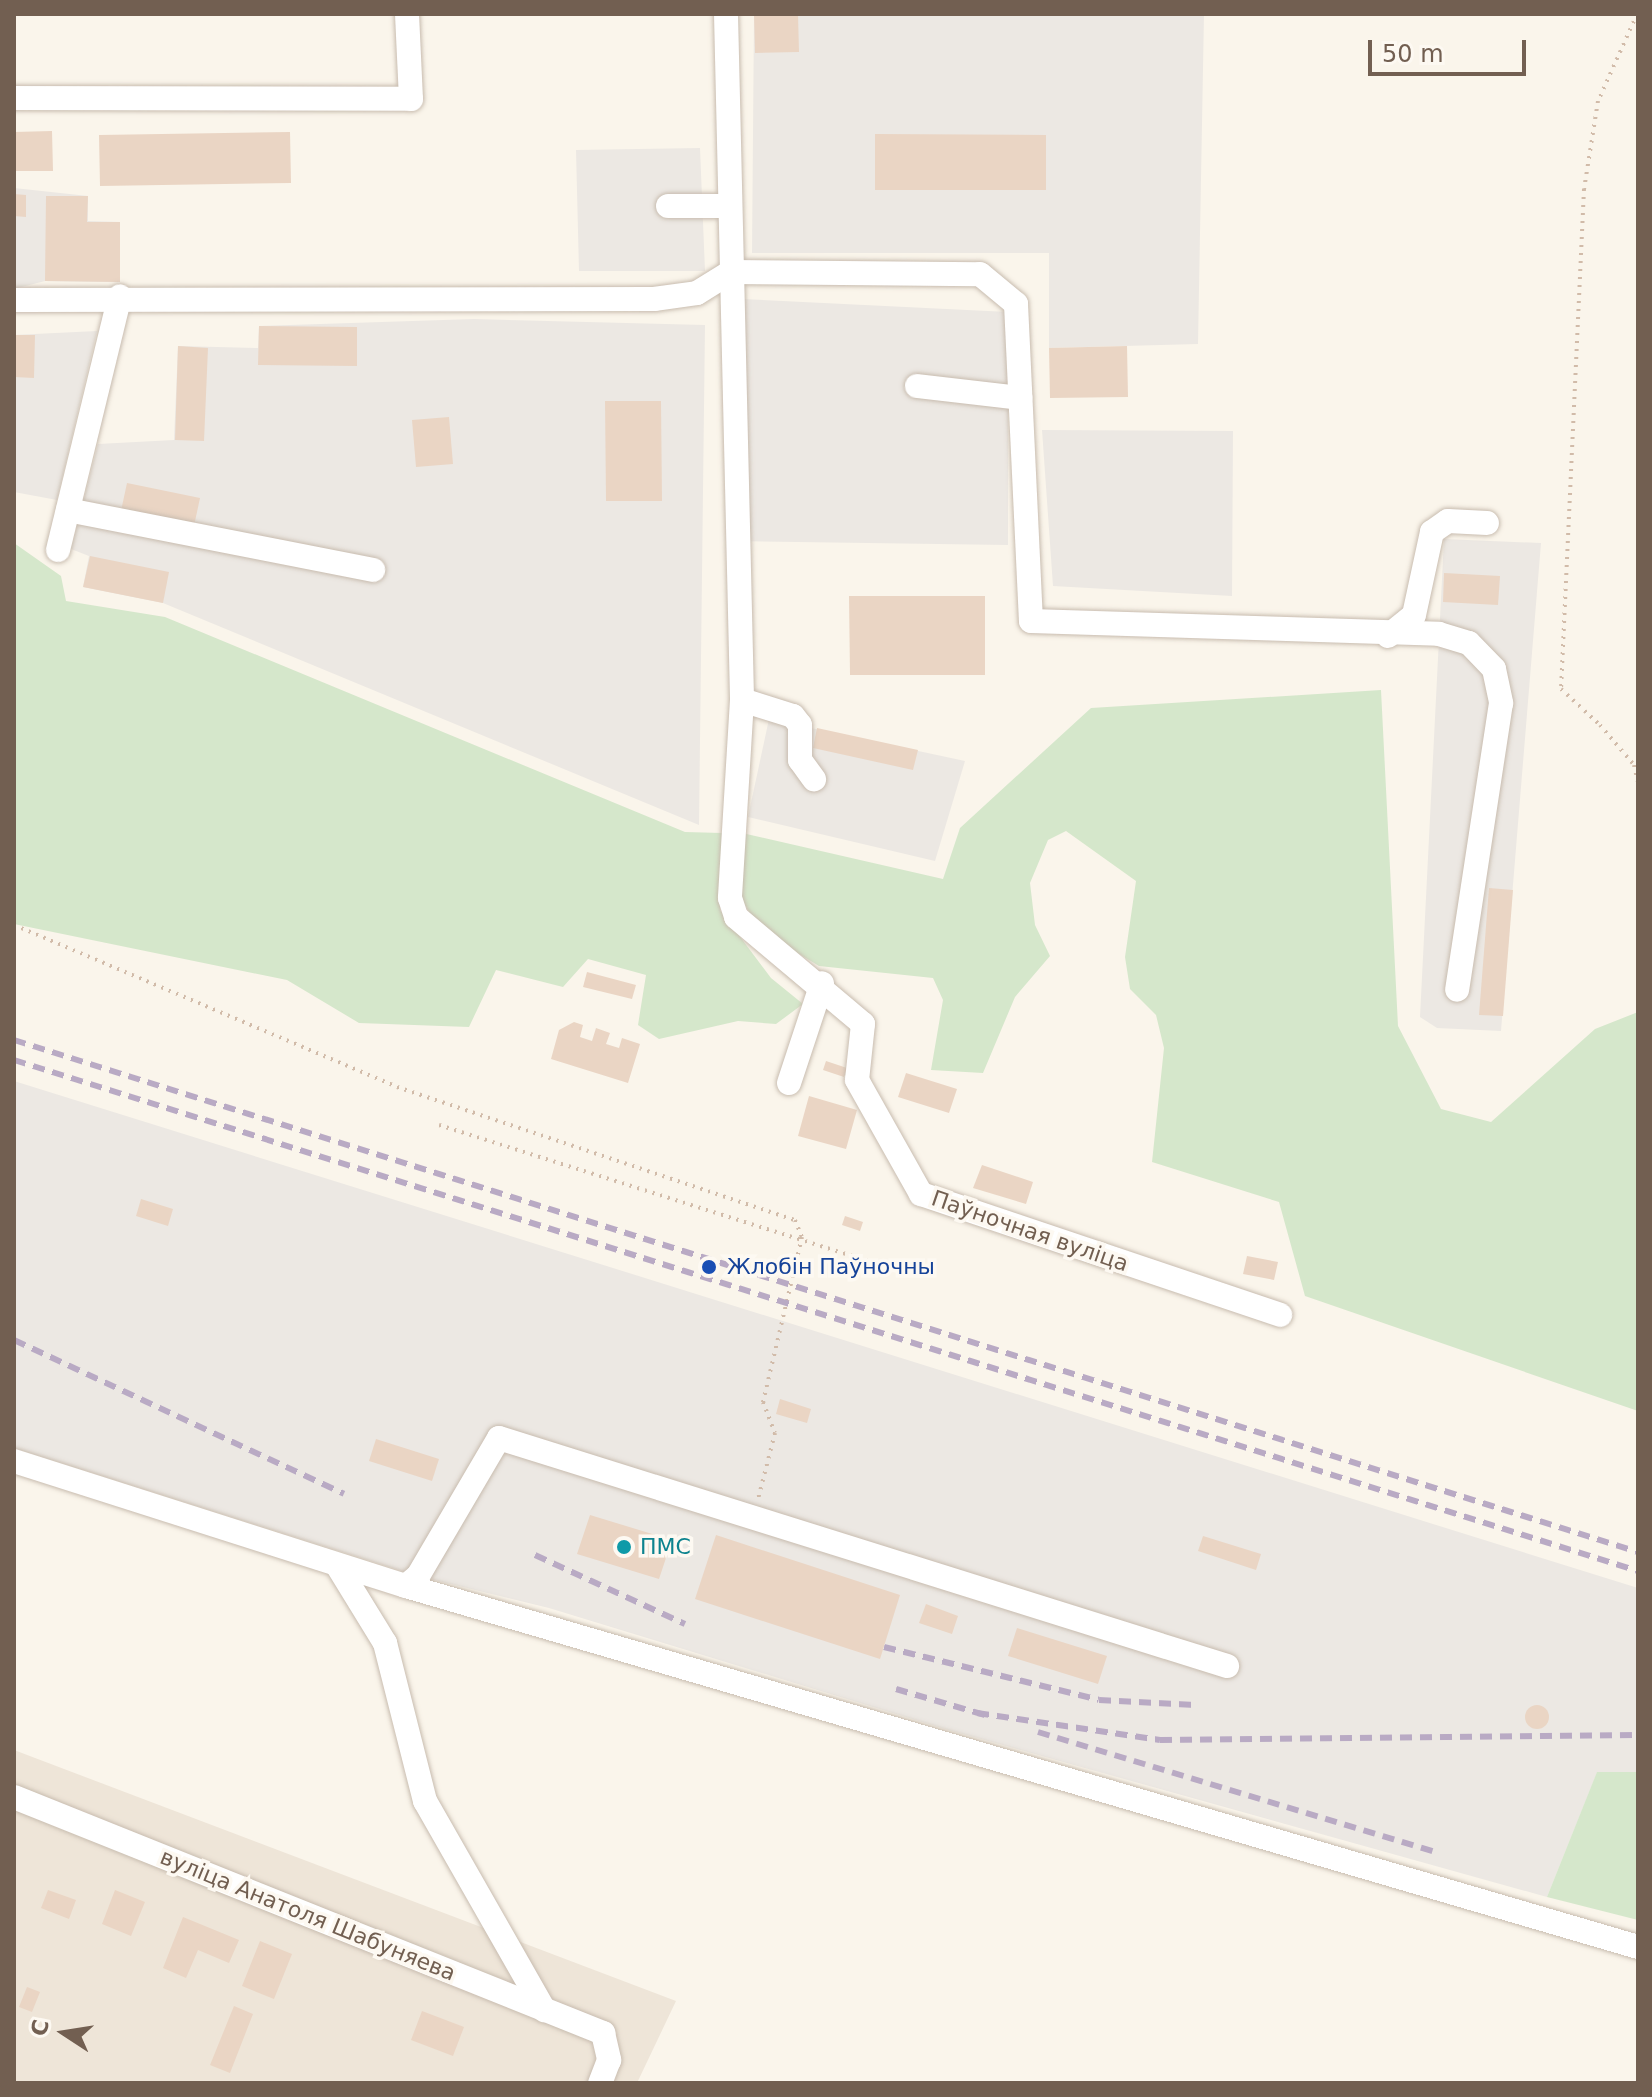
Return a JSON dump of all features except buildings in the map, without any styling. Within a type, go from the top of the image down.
[{"type":"street","points":[[14,98],[411,99],[407,14]]},
{"type":"street","points":[[726,14],[742,700],[730,898],[736,917],[753,934],[822,983],[789,1083]]},
{"type":"street","points":[[668,206],[730,206]]},
{"type":"street","points":[[14,300],[120,296],[654,299],[697,293],[731,272],[980,274],[1016,304],[1031,621],[1388,636],[1439,634],[1469,643],[1494,669],[1501,703],[1457,990]]},
{"type":"street","points":[[58,550],[120,296]]},
{"type":"street","points":[[917,386],[1020,398]]},
{"type":"street","points":[[68,510],[373,570]]},
{"type":"street","points":[[1388,636],[1414,615],[1432,532],[1448,521],[1487,523]]},
{"type":"street","points":[[742,700],[793,716],[800,725],[800,760],[814,779]]},
{"type":"street","name":"Паўночная вуліца","points":[[822,983],[863,1024],[857,1080],[921,1194],[1280,1315]]},
{"type":"street","points":[[406,1586],[418,1576],[499,1438],[1227,1666]]},
{"type":"street","points":[[14,1461],[406,1586],[1638,1947]]},
{"type":"street","points":[[337,1565],[385,1643],[425,1801],[544,2010]]},
{"type":"street","name":"вуліца Анатоля Шабуняева","points":[[14,1797],[603,2033],[609,2060],[600,2083]]},
{"type":"path","points":[[1637,14],[1598,101],[1584,189],[1561,689],[1609,735],[1634,765],[1638,782]]},
{"type":"path","points":[[14,925],[397,1087],[795,1220],[802,1239],[763,1402],[775,1433],[753,1518]]},
{"type":"path","points":[[439,1125],[889,1268]]},
{"type":"shaded area","points":[[754,14],[1204,14],[1198,344],[1049,348],[1049,253],[752,253]]},
{"type":"shaded area","points":[[700,148],[705,271],[579,271],[576,150]]},
{"type":"shaded area","points":[[14,188],[88,196],[88,221],[120,222],[120,282],[45,281],[14,289]]},
{"type":"shaded area","points":[[742,299],[1008,312],[1008,545],[732,541]]},
{"type":"shaded area","points":[[474,319],[705,325],[699,825],[163,603],[83,587],[89,556],[71,549],[98,444],[174,440],[178,346],[258,348],[259,326]]},
{"type":"shaded area","points":[[97,331],[57,500],[14,492],[14,335]]},
{"type":"shaded area","points":[[1042,430],[1233,431],[1232,596],[1053,586]]},
{"type":"shaded area","points":[[1444,539],[1541,543],[1501,1031],[1437,1028],[1420,1017]]},
{"type":"shaded area","points":[[769,719],[965,761],[935,861],[748,817]]},
{"type":"shaded area","points":[[14,1081],[1638,1588],[1638,1772],[1597,1773],[1547,1897],[945,1729],[549,1608],[418,1576],[14,1448]]},
{"type":"shaded area","points":[[14,1750],[676,2001],[637,2083],[14,2083]]},
{"type":"green space","points":[[14,543],[61,576],[66,601],[165,617],[685,832],[722,833],[720,910],[771,978],[803,1004],[776,1024],[738,1021],[659,1039],[638,1025],[646,975],[588,959],[563,987],[496,970],[469,1027],[359,1023],[287,980],[14,924]]},
{"type":"green space","points":[[1381,690],[1398,1026],[1441,1109],[1491,1122],[1595,1029],[1638,1012],[1638,1411],[1305,1296],[1279,1202],[1152,1162],[1164,1048],[1156,1015],[1130,989],[1125,957],[1136,881],[1066,831],[1048,840],[1030,883],[1035,925],[1050,956],[1015,997],[983,1073],[931,1070],[943,1000],[933,978],[819,966],[761,931],[737,892],[742,833],[943,879],[960,828],[1091,708]]},
{"type":"green space","points":[[1597,1772],[1638,1772],[1638,1920],[1547,1897]]},
{"type":"railway","points":[[14,1040],[1638,1552]]},
{"type":"railway","points":[[14,1060],[1638,1571]]},
{"type":"railway","points":[[14,1340],[344,1494]]},
{"type":"railway","points":[[535,1555],[685,1624]]},
{"type":"railway","points":[[884,1647],[1099,1700],[1195,1705]]},
{"type":"railway","points":[[896,1689],[985,1715]]},
{"type":"railway","points":[[977,1713],[1160,1740],[1638,1735]]},
{"type":"railway","points":[[1038,1732],[1440,1853]]},
{"type":"place","name":"Жлобін Паўночны","points":[[709,1267]]},
{"type":"place","name":"ПМС","points":[[624,1547]]}]
